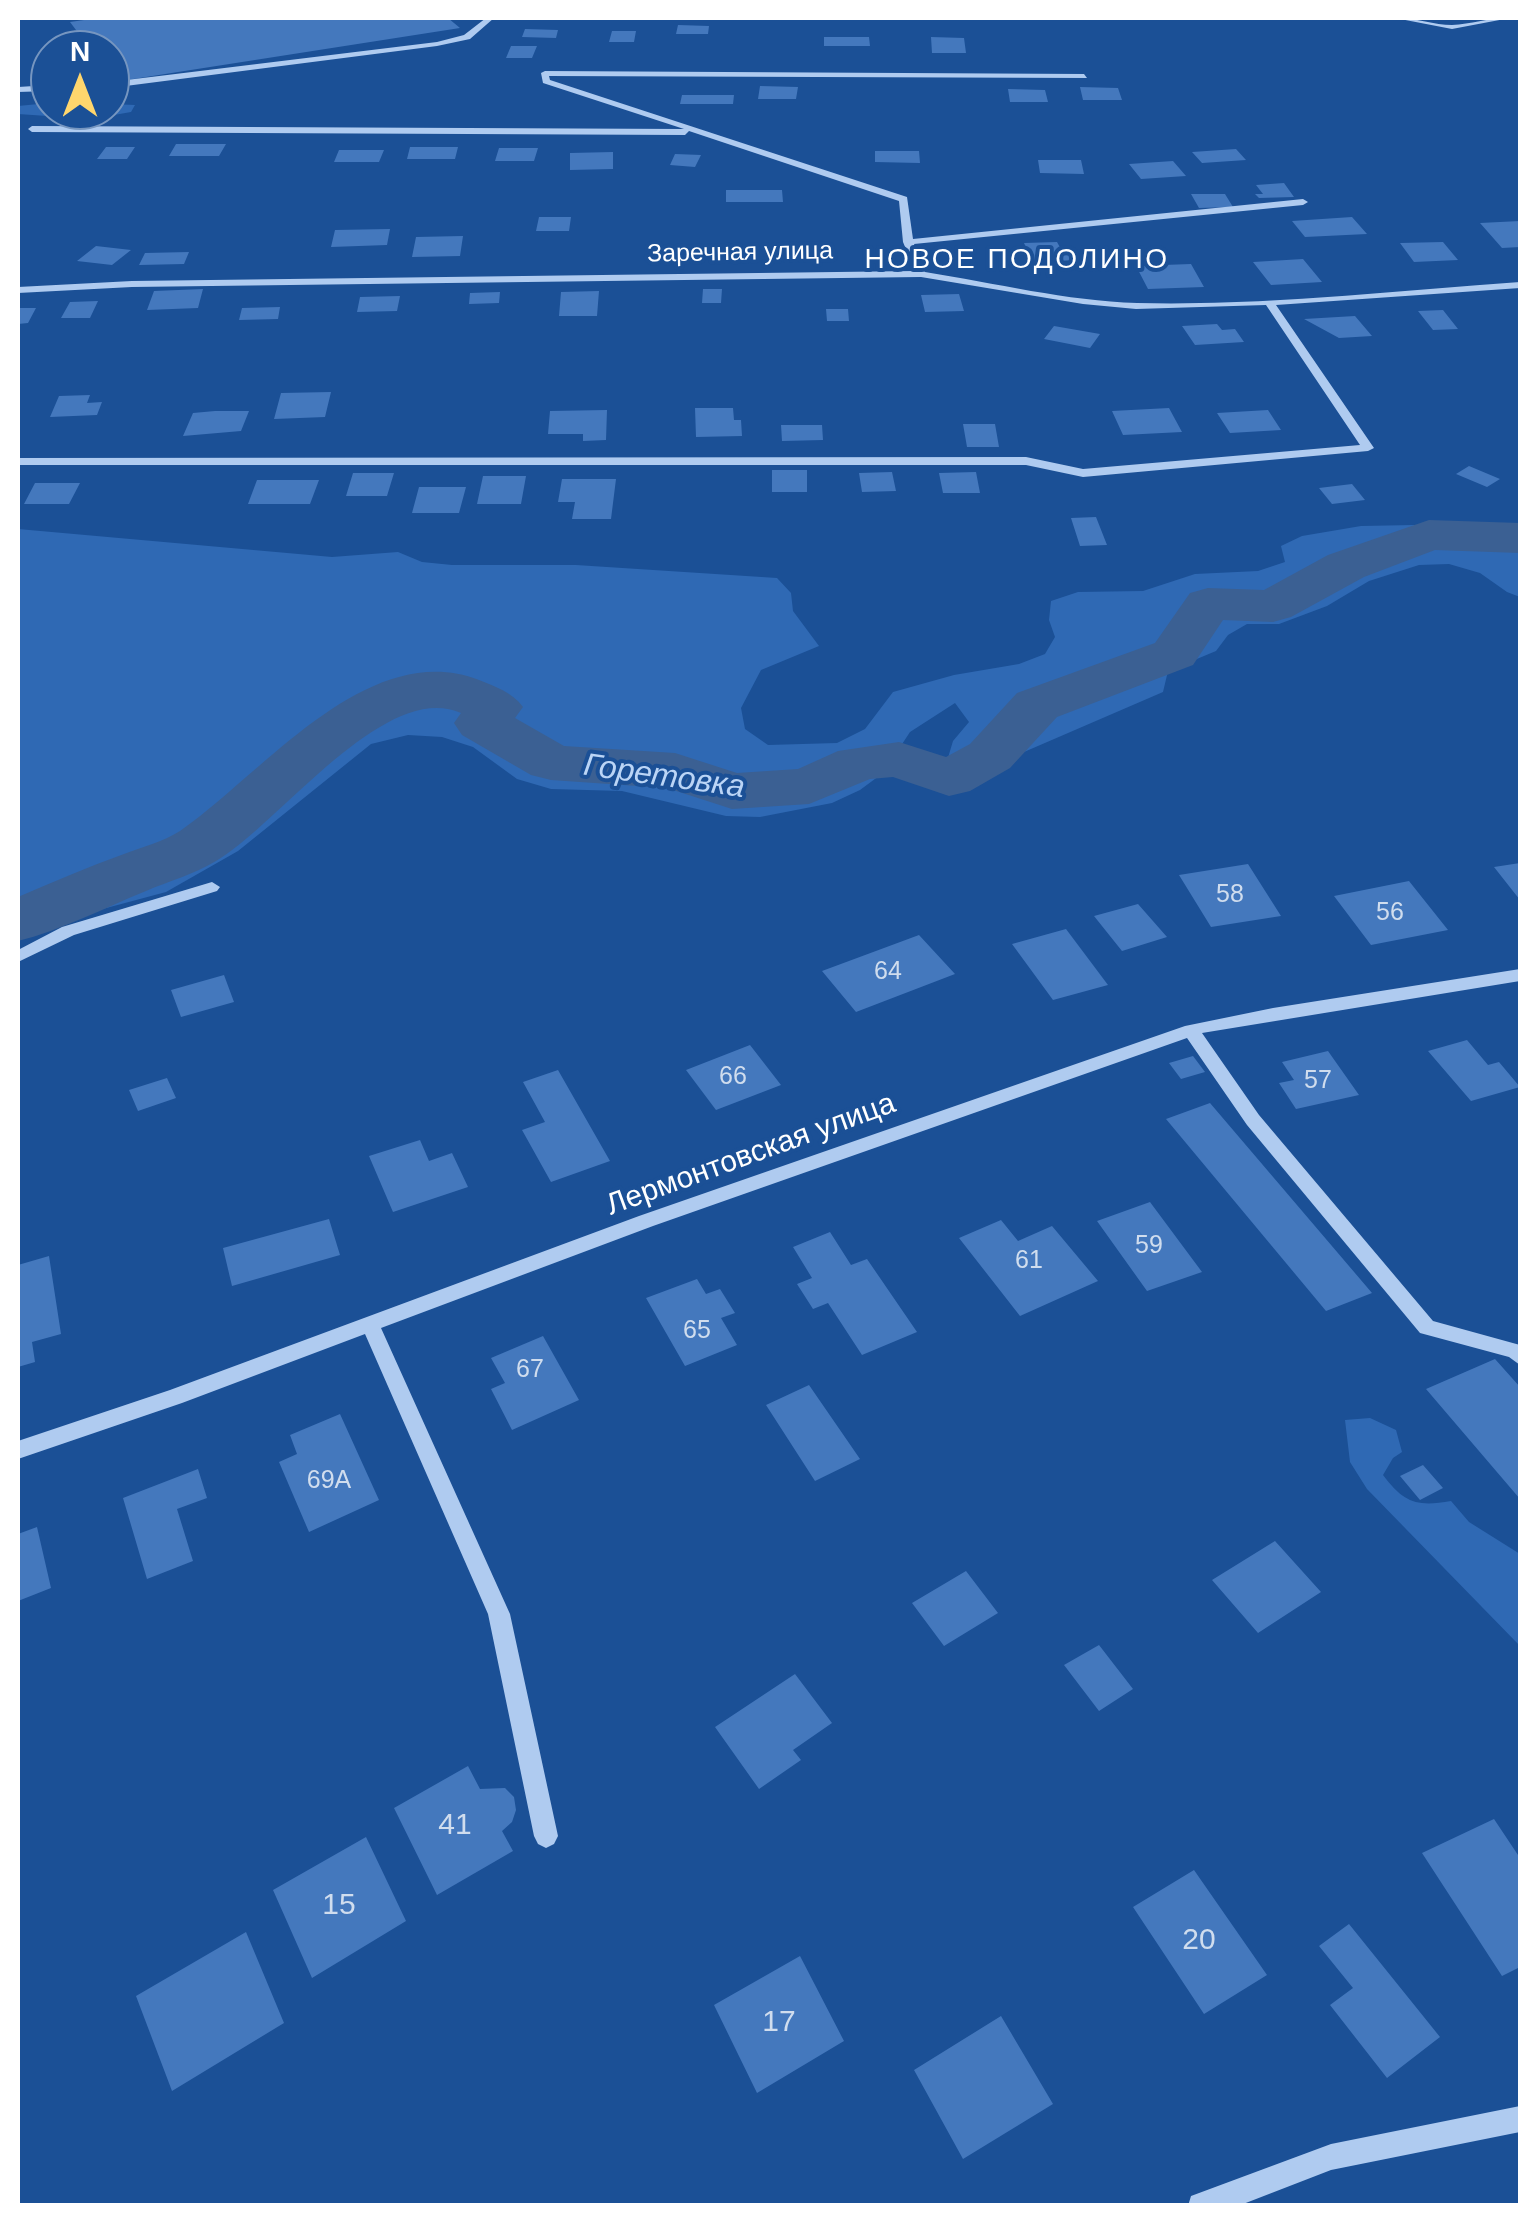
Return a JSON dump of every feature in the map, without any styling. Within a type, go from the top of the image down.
[{"type":"street","points":[[130,82],[437,44],[466,37],[490,18]]},
{"type":"street","points":[[1398,18],[1452,27],[1506,18]]},
{"type":"street","points":[[920,274],[908,242],[904,199],[546,81],[545,73],[1084,76]]},
{"type":"street","points":[[130,129],[701,132]]},
{"type":"street","points":[[908,242],[1303,202]]},
{"type":"street","name":"Заречная улица","points":[[18,290],[132,284],[920,274],[1136,306],[1269,302],[1520,285]]},
{"type":"street","points":[[18,462],[1026,461],[1084,473],[1368,448],[1269,302]]},
{"type":"street","points":[[18,957],[68,931],[212,886]]},
{"type":"street","name":"Лермонтовская улица","points":[[18,1450],[175,1397],[664,1215],[1190,1030],[1256,1015],[1447,990],[1520,976]]},
{"type":"street","points":[[1190,1030],[1252,1120],[1426,1327],[1516,1351],[1520,1356]]},
{"type":"street","points":[[370,1324],[499,1614],[546,1836]]},
{"type":"street","points":[[1201,2206],[1331,2157],[1520,2119]]},
{"type":"shaded area","points":[[30,105],[30,115],[18,114],[18,106]]},
{"type":"shaded area","points":[[1520,523],[1520,597],[1480,573],[1449,564],[1419,565],[1369,581],[1327,606],[1279,624],[1247,624],[1228,635],[1216,651],[1168,671],[1163,692],[980,771],[947,761],[953,741],[969,722],[955,703],[910,732],[883,773],[860,790],[832,803],[760,817],[726,816],[622,791],[551,789],[517,779],[473,747],[442,737],[408,735],[371,744],[238,851],[166,892],[43,925],[18,937],[18,529],[332,557],[398,552],[422,562],[452,565],[576,565],[777,578],[791,593],[793,611],[819,646],[761,670],[741,708],[745,729],[768,745],[837,743],[865,729],[893,692],[954,675],[1019,664],[1045,654],[1055,637],[1049,620],[1051,601],[1078,592],[1143,591],[1195,574],[1258,571],[1285,562],[1281,546],[1302,536],[1361,526]]},
{"type":"shaded area","points":[[1370,1418],[1396,1430],[1402,1452],[1393,1458],[1383,1475],[1398,1492],[1420,1503],[1451,1501],[1469,1522],[1520,1554],[1520,1646],[1367,1489],[1350,1462],[1345,1420]]},
{"type":"building","points":[[98,18],[448,18],[460,28],[130,80],[130,30],[76,30],[70,22]]},
{"type":"building","points":[[678,25],[709,26],[708,34],[676,34]]},
{"type":"building","points":[[525,29],[558,30],[556,38],[522,37]]},
{"type":"building","points":[[612,31],[636,31],[634,42],[609,42]]},
{"type":"building","points":[[824,37],[869,37],[870,46],[824,46]]},
{"type":"building","points":[[931,37],[964,38],[966,53],[932,53]]},
{"type":"building","points":[[511,46],[537,46],[532,58],[506,58]]},
{"type":"building","points":[[760,86],[798,87],[796,99],[758,99]]},
{"type":"building","points":[[1080,87],[1118,88],[1122,100],[1083,100]]},
{"type":"building","points":[[1008,89],[1045,90],[1048,102],[1010,102]]},
{"type":"building","points":[[682,95],[734,95],[733,104],[680,104]]},
{"type":"building","points":[[176,144],[226,144],[219,156],[169,156]]},
{"type":"building","points":[[106,147],[135,147],[127,159],[97,159]]},
{"type":"building","points":[[410,147],[458,147],[455,159],[407,159]]},
{"type":"building","points":[[499,148],[538,148],[534,161],[495,161]]},
{"type":"building","points":[[1236,149],[1246,160],[1202,163],[1192,152]]},
{"type":"building","points":[[339,150],[384,150],[379,162],[334,162]]},
{"type":"building","points":[[875,151],[919,151],[920,163],[875,162]]},
{"type":"building","points":[[613,152],[613,169],[570,170],[570,153]]},
{"type":"building","points":[[675,154],[701,155],[695,167],[670,165]]},
{"type":"building","points":[[1038,160],[1081,160],[1084,174],[1040,173]]},
{"type":"building","points":[[1173,161],[1186,176],[1141,179],[1129,164]]},
{"type":"building","points":[[1284,183],[1294,197],[1259,198],[1255,194],[1263,194],[1256,185]]},
{"type":"building","points":[[726,190],[782,190],[783,202],[726,202]]},
{"type":"building","points":[[1191,194],[1225,194],[1233,207],[1199,208]]},
{"type":"building","points":[[539,217],[571,217],[569,231],[536,231]]},
{"type":"building","points":[[1352,217],[1367,234],[1305,237],[1292,221]]},
{"type":"building","points":[[1520,221],[1520,247],[1502,248],[1480,223]]},
{"type":"building","points":[[390,229],[387,245],[331,247],[335,230]]},
{"type":"building","points":[[463,236],[460,256],[412,257],[416,237]]},
{"type":"building","points":[[1057,242],[1062,251],[1072,250],[1077,260],[1033,262],[1024,243]]},
{"type":"building","points":[[1443,242],[1458,260],[1414,262],[1400,243]]},
{"type":"building","points":[[96,246],[131,250],[112,265],[77,261]]},
{"type":"building","points":[[189,252],[184,264],[139,265],[145,253]]},
{"type":"building","points":[[1303,259],[1322,282],[1271,285],[1253,262]]},
{"type":"building","points":[[1191,264],[1204,287],[1148,289],[1136,266]]},
{"type":"building","points":[[203,289],[198,308],[147,310],[154,291]]},
{"type":"building","points":[[703,289],[722,289],[721,303],[702,303]]},
{"type":"building","points":[[599,291],[597,316],[559,316],[561,292]]},
{"type":"building","points":[[500,292],[499,303],[469,304],[470,293]]},
{"type":"building","points":[[959,294],[964,311],[925,312],[921,295]]},
{"type":"building","points":[[400,296],[397,311],[357,312],[360,297]]},
{"type":"building","points":[[98,301],[90,318],[61,318],[70,302]]},
{"type":"building","points":[[280,307],[278,319],[239,320],[242,308]]},
{"type":"building","points":[[18,308],[36,308],[28,323],[18,324]]},
{"type":"building","points":[[826,309],[848,309],[849,321],[827,321]]},
{"type":"building","points":[[1443,310],[1458,329],[1433,330],[1418,311]]},
{"type":"building","points":[[1355,316],[1372,336],[1339,338],[1304,319]]},
{"type":"building","points":[[1217,324],[1222,330],[1235,329],[1244,342],[1195,345],[1182,326]]},
{"type":"building","points":[[1054,326],[1100,334],[1090,348],[1044,339]]},
{"type":"building","points":[[331,392],[325,417],[274,419],[281,393]]},
{"type":"building","points":[[90,395],[87,403],[102,402],[97,415],[50,417],[59,396]]},
{"type":"building","points":[[695,408],[733,408],[734,420],[741,420],[742,436],[696,437]]},
{"type":"building","points":[[1169,408],[1182,432],[1123,435],[1112,411]]},
{"type":"building","points":[[607,410],[606,440],[583,441],[583,434],[548,434],[550,411]]},
{"type":"building","points":[[1268,410],[1281,430],[1230,433],[1217,413]]},
{"type":"building","points":[[249,411],[241,431],[183,436],[193,413]]},
{"type":"building","points":[[963,424],[995,424],[999,447],[967,447]]},
{"type":"building","points":[[781,425],[822,425],[823,440],[782,441]]},
{"type":"building","points":[[1469,466],[1500,479],[1487,487],[1456,474]]},
{"type":"building","points":[[772,470],[807,470],[807,492],[772,492]]},
{"type":"building","points":[[892,472],[896,491],[862,492],[859,473]]},
{"type":"building","points":[[976,472],[980,493],[943,493],[939,473]]},
{"type":"building","points":[[353,473],[394,473],[387,496],[346,496]]},
{"type":"building","points":[[483,476],[526,476],[521,504],[477,504]]},
{"type":"building","points":[[562,479],[616,479],[611,519],[572,519],[575,502],[558,502]]},
{"type":"building","points":[[257,480],[319,480],[310,504],[248,504]]},
{"type":"building","points":[[35,483],[80,483],[69,504],[24,504]]},
{"type":"building","points":[[1352,484],[1365,500],[1332,504],[1319,488]]},
{"type":"building","points":[[419,487],[466,487],[459,513],[412,513]]},
{"type":"building","points":[[1096,517],[1107,545],[1080,546],[1071,518]]},
{"type":"building","points":[[1520,863],[1520,900],[1494,867]]},
{"type":"building","points":[[1248,864],[1281,916],[1211,927],[1179,875]]},
{"type":"building","points":[[1409,881],[1448,930],[1371,945],[1334,896]]},
{"type":"building","points":[[1138,904],[1167,937],[1122,951],[1094,916]]},
{"type":"building","points":[[1066,929],[1108,985],[1053,1000],[1012,944]]},
{"type":"building","points":[[919,935],[955,974],[856,1012],[822,971]]},
{"type":"building","points":[[224,975],[234,1002],[181,1017],[171,990]]},
{"type":"building","points":[[1467,1040],[1488,1065],[1499,1062],[1520,1087],[1471,1101],[1428,1051]]},
{"type":"building","points":[[750,1045],[781,1085],[716,1110],[686,1070]]},
{"type":"building","points":[[1328,1051],[1359,1095],[1296,1109],[1279,1083],[1294,1080],[1282,1062]]},
{"type":"building","points":[[1193,1056],[1205,1072],[1181,1079],[1169,1063]]},
{"type":"building","points":[[558,1070],[610,1161],[551,1182],[522,1130],[545,1122],[523,1082]]},
{"type":"building","points":[[167,1078],[176,1098],[138,1111],[129,1090]]},
{"type":"building","points":[[1210,1103],[1372,1293],[1326,1311],[1166,1119]]},
{"type":"building","points":[[420,1140],[429,1161],[452,1153],[468,1187],[393,1212],[369,1156]]},
{"type":"building","points":[[1150,1202],[1202,1272],[1147,1291],[1097,1221]]},
{"type":"building","points":[[329,1219],[340,1255],[232,1286],[223,1248]]},
{"type":"building","points":[[1001,1220],[1018,1241],[1052,1226],[1098,1281],[1020,1316],[959,1238]]},
{"type":"building","points":[[830,1232],[851,1265],[867,1259],[917,1332],[862,1355],[828,1303],[813,1309],[797,1284],[812,1278],[793,1247]]},
{"type":"building","points":[[49,1256],[61,1334],[32,1342],[35,1362],[18,1367],[18,1265]]},
{"type":"building","points":[[697,1279],[706,1294],[720,1289],[735,1313],[721,1318],[737,1345],[685,1366],[646,1298]]},
{"type":"building","points":[[543,1336],[579,1400],[512,1430],[491,1389],[505,1383],[491,1358]]},
{"type":"building","points":[[1495,1359],[1520,1387],[1520,1499],[1426,1389]]},
{"type":"building","points":[[809,1385],[860,1459],[815,1481],[766,1405]]},
{"type":"building","points":[[340,1414],[379,1500],[309,1532],[279,1462],[297,1454],[290,1435]]},
{"type":"building","points":[[1423,1465],[1443,1488],[1420,1500],[1400,1476]]},
{"type":"building","points":[[198,1469],[207,1498],[177,1509],[193,1561],[147,1579],[123,1498]]},
{"type":"building","points":[[37,1527],[51,1588],[18,1601],[18,1534]]},
{"type":"building","points":[[1275,1541],[1321,1592],[1258,1633],[1212,1580]]},
{"type":"building","points":[[966,1571],[998,1613],[944,1646],[912,1603]]},
{"type":"building","points":[[1099,1645],[1133,1689],[1099,1711],[1064,1665]]},
{"type":"building","points":[[795,1674],[832,1723],[793,1750],[801,1760],[759,1789],[715,1727]]},
{"type":"building","points":[[468,1766],[480,1789],[505,1788],[514,1797],[516,1810],[512,1822],[502,1831],[513,1851],[437,1895],[394,1808]]},
{"type":"building","points":[[1494,1819],[1520,1858],[1520,1967],[1502,1976],[1422,1853]]},
{"type":"building","points":[[366,1837],[406,1921],[312,1978],[273,1890]]},
{"type":"building","points":[[1194,1870],[1267,1975],[1204,2014],[1133,1907]]},
{"type":"building","points":[[1349,1924],[1440,2037],[1387,2078],[1330,2005],[1353,1988],[1319,1946]]},
{"type":"building","points":[[246,1932],[284,2023],[172,2091],[136,1996]]},
{"type":"building","points":[[800,1956],[844,2041],[757,2093],[714,2005]]},
{"type":"building","points":[[1001,2016],[1053,2104],[963,2159],[914,2070]]},
{"type":"waterway","name":"Горетовка","points":[[18,920],[195,848],[233,821],[339,729],[378,705],[417,691],[456,690],[495,707],[482,723],[551,763],[675,771],[732,791],[809,786],[858,763],[899,759],[949,778],[990,756],[1037,705],[1174,654],[1208,604],[1273,606],[1346,566],[1429,535],[1520,538]]},
{"type":"district","name":"НОВОЕ ПОДОЛИНО","points":[[1017,260]]}]
